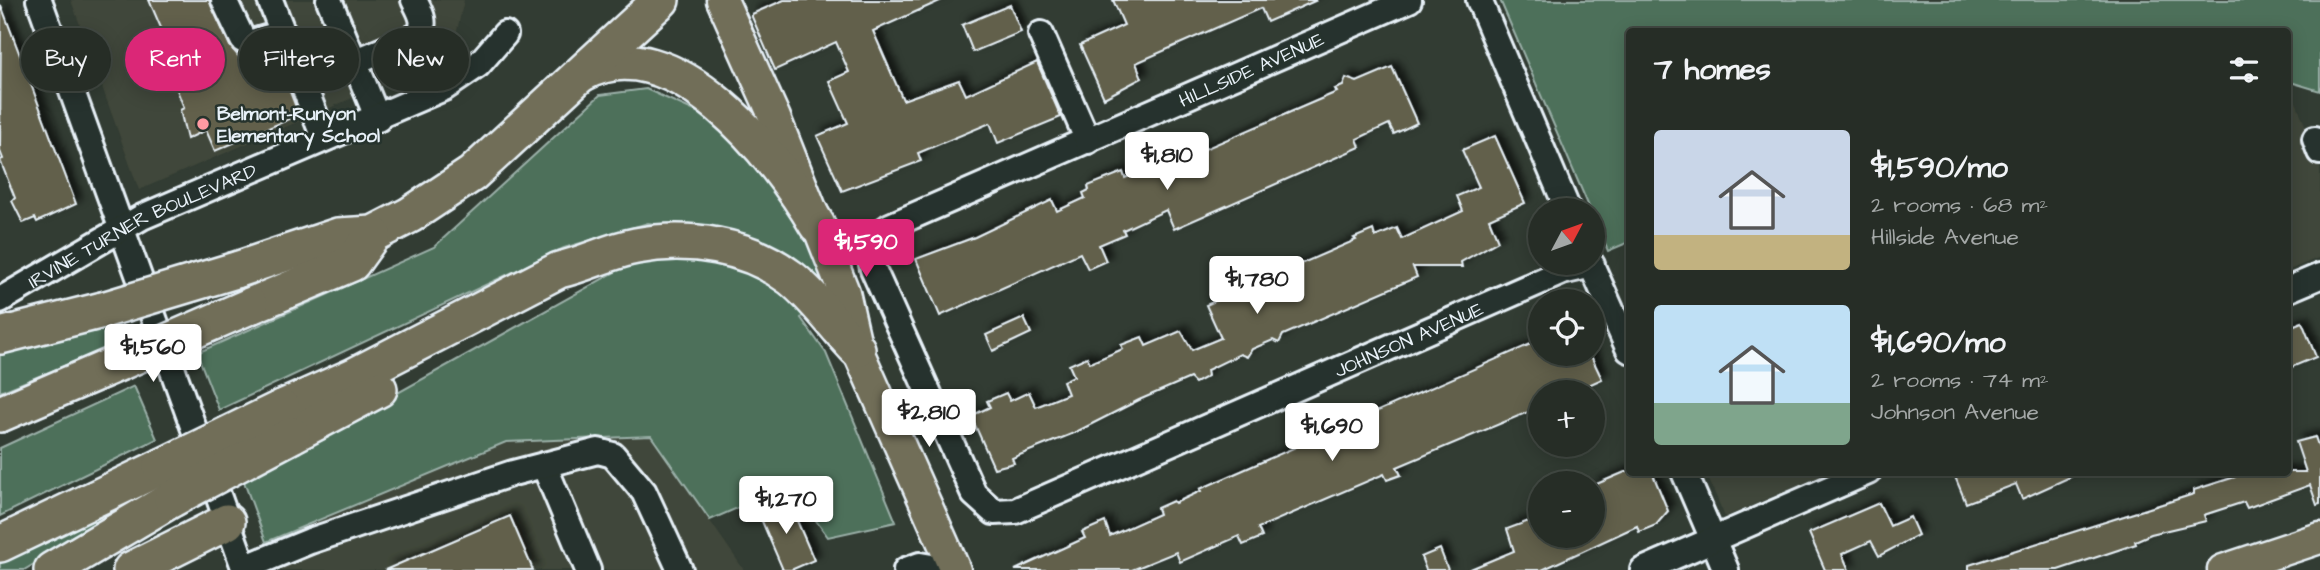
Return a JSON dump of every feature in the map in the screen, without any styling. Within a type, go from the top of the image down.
[{"type":"highway","points":[[0,336],[103,310],[338,236],[373,234],[411,215],[471,174],[661,0]]},
{"type":"highway","points":[[581,74],[598,66],[638,64],[700,92],[768,151],[817,225]]},
{"type":"highway","points":[[0,414],[352,262],[373,234]]},
{"type":"highway","points":[[0,544],[167,483],[287,421],[354,376],[559,270],[582,265],[616,251],[651,243],[690,242],[724,247],[760,260],[791,278],[857,349]]},
{"type":"highway","points":[[52,570],[167,483]]},
{"type":"highway","points":[[131,570],[227,522]]},
{"type":"main road","points":[[722,0],[850,307],[857,349],[955,570]]},
{"type":"main road","points":[[2224,570],[2320,538]]},
{"type":"street","points":[[39,0],[244,569],[322,537],[544,465],[598,451],[613,455],[644,492],[680,570]]},
{"type":"street","points":[[224,0],[239,32]]},
{"type":"street","points":[[270,0],[281,28]]},
{"type":"street","points":[[329,0],[340,28]]},
{"type":"street","points":[[359,60],[419,34],[423,28],[423,19],[414,0]]},
{"type":"street","name":"HILLSIDE AVENUE","points":[[994,512],[974,494],[873,269],[872,245],[890,226],[1409,0]]},
{"type":"street","points":[[1479,0],[1563,198]]},
{"type":"street","name":"IRVINE TURNER BOULEVARD","points":[[0,300],[142,216],[324,138],[378,119],[461,77],[478,65],[505,34]]},
{"type":"street","points":[[1041,34],[1088,141]]},
{"type":"street","points":[[359,74],[378,119]]},
{"type":"street","points":[[306,91],[324,138]]},
{"type":"street","name":"JOHNSON AVENUE","points":[[994,512],[1014,511],[1555,275]]},
{"type":"street","points":[[1596,275],[1626,343]]},
{"type":"street","points":[[2291,288],[2320,276]]},
{"type":"street","points":[[544,465],[588,570]]},
{"type":"street","points":[[1686,476],[1726,570]]},
{"type":"street","points":[[1643,570],[1859,476]]},
{"type":"street","points":[[906,570],[920,565],[949,570]]},
{"type":"shaded area","points":[[71,0],[464,0],[458,28],[373,28],[373,89],[139,190],[104,91],[111,91],[111,28],[81,28]]},
{"type":"shaded area","points":[[2295,99],[2320,164],[2320,257],[2291,269],[2291,100]]},
{"type":"shaded area","points":[[651,436],[744,570],[276,570],[266,542],[506,442]]},
{"type":"shaded area","points":[[1707,476],[1820,476],[1725,517]]},
{"type":"green space","points":[[1500,0],[2320,0],[2320,91],[2291,82],[2291,28],[1626,28],[1626,243],[1608,251],[1605,244],[1605,198],[1585,198]]},
{"type":"green space","points":[[646,89],[706,116],[784,196],[830,289],[824,293],[731,234],[648,223],[564,248],[219,410],[197,353],[434,247],[600,95]]},
{"type":"green space","points":[[682,257],[734,268],[748,274],[776,289],[805,312],[801,318],[826,353],[896,522],[828,537],[790,485],[710,520],[651,436],[506,442],[266,542],[243,479],[633,262]]},
{"type":"green space","points":[[104,321],[113,346],[0,392],[0,344]]},
{"type":"green space","points":[[134,386],[157,439],[0,516],[0,448]]},
{"type":"green space","points":[[167,484],[24,570],[0,570],[0,558]]},
{"type":"building","points":[[149,0],[209,0],[222,28],[161,28]]},
{"type":"building","points":[[784,0],[942,0],[873,31],[903,100],[959,80],[966,95],[1037,62],[1061,117],[998,143],[990,123],[918,153],[921,161],[842,191],[817,136],[848,123],[829,81],[849,72],[836,42],[775,70],[752,14]]},
{"type":"building","points":[[1113,0],[1317,0],[1267,22],[1261,8],[1136,63],[1142,78],[1104,98],[1080,45],[1124,25]]},
{"type":"building","points":[[1,5],[21,58],[21,91],[33,91],[76,204],[37,222],[35,218],[23,223],[12,201],[15,198],[0,160],[3,159],[0,151]]},
{"type":"building","points":[[1010,5],[1021,32],[973,52],[962,25]]},
{"type":"building","points":[[225,35],[239,57],[239,91],[290,91],[299,115],[215,151],[206,130],[187,139],[180,110],[184,108],[177,91],[225,91]]},
{"type":"building","points":[[1392,67],[1417,123],[1394,134],[1389,124],[1357,139],[1360,147],[1174,229],[1166,210],[1123,230],[1125,234],[1099,245],[1106,261],[1088,269],[1080,253],[940,316],[916,259],[975,237],[1052,200],[1057,211],[1085,198],[1083,193],[1089,190],[1088,186],[1123,172],[1125,178],[1145,170],[1147,174],[1337,92],[1335,89],[1343,86],[1346,78],[1357,82]]},
{"type":"building","points":[[1495,136],[1525,203],[1489,219],[1498,241],[1461,262],[1462,267],[1413,267],[1417,277],[1283,335],[1279,343],[1273,340],[1252,349],[1247,357],[1240,354],[1207,370],[1208,376],[1195,383],[1190,378],[1074,433],[1012,458],[1014,463],[994,468],[971,416],[990,407],[987,401],[1006,393],[1010,401],[1029,392],[1036,407],[1068,394],[1063,381],[1074,376],[1069,365],[1087,357],[1090,363],[1123,349],[1121,345],[1142,337],[1146,346],[1181,331],[1192,350],[1221,338],[1206,305],[1356,240],[1354,238],[1373,230],[1375,237],[1397,228],[1402,239],[1463,211],[1457,196],[1479,187],[1462,150]]},
{"type":"building","points":[[1024,318],[1031,333],[993,351],[986,335]]},
{"type":"building","points":[[2302,322],[2316,357],[2291,367],[2291,326]]},
{"type":"building","points":[[1528,345],[1528,366],[1596,366],[1602,379],[1528,380],[1528,412],[1397,467],[1401,475],[1387,480],[1384,474],[1258,528],[1262,537],[1243,545],[1239,536],[1180,562],[1176,552],[1132,570],[1015,570],[1085,538],[1082,532],[1105,522],[1110,536],[1159,514],[1157,508],[1173,501],[1175,503],[1201,491],[1200,489]]},
{"type":"building","points":[[2315,437],[2320,451],[2320,504],[2317,505],[2310,485],[2247,508],[2244,502],[2204,515],[2206,521],[2151,534],[2135,541],[2136,544],[2058,570],[1969,570],[1969,565],[2194,494],[2194,490],[2235,476],[2291,476],[2291,472],[2306,472],[2296,442]]},
{"type":"building","points":[[1625,472],[1626,476],[1654,476],[1668,511],[1656,525],[1639,532],[1637,526],[1605,541],[1605,480]]},
{"type":"building","points":[[1955,476],[2072,476],[2022,499],[2016,484],[1966,503]]},
{"type":"building","points":[[788,500],[814,560],[791,570],[783,570],[758,512]]},
{"type":"building","points":[[1879,503],[1890,526],[1910,517],[1918,535],[1879,556],[1871,541],[1842,554],[1849,570],[1825,570],[1809,533]]},
{"type":"building","points":[[510,516],[533,570],[385,570]]},
{"type":"building","points":[[1528,521],[1528,548],[1590,548],[1542,570],[1468,570],[1514,551],[1507,529]]},
{"type":"building","points":[[1440,549],[1448,570],[1426,570],[1421,557]]},
{"type":"place","name":"Belmont-Runyon Elementary School","points":[[203,124]]}]
